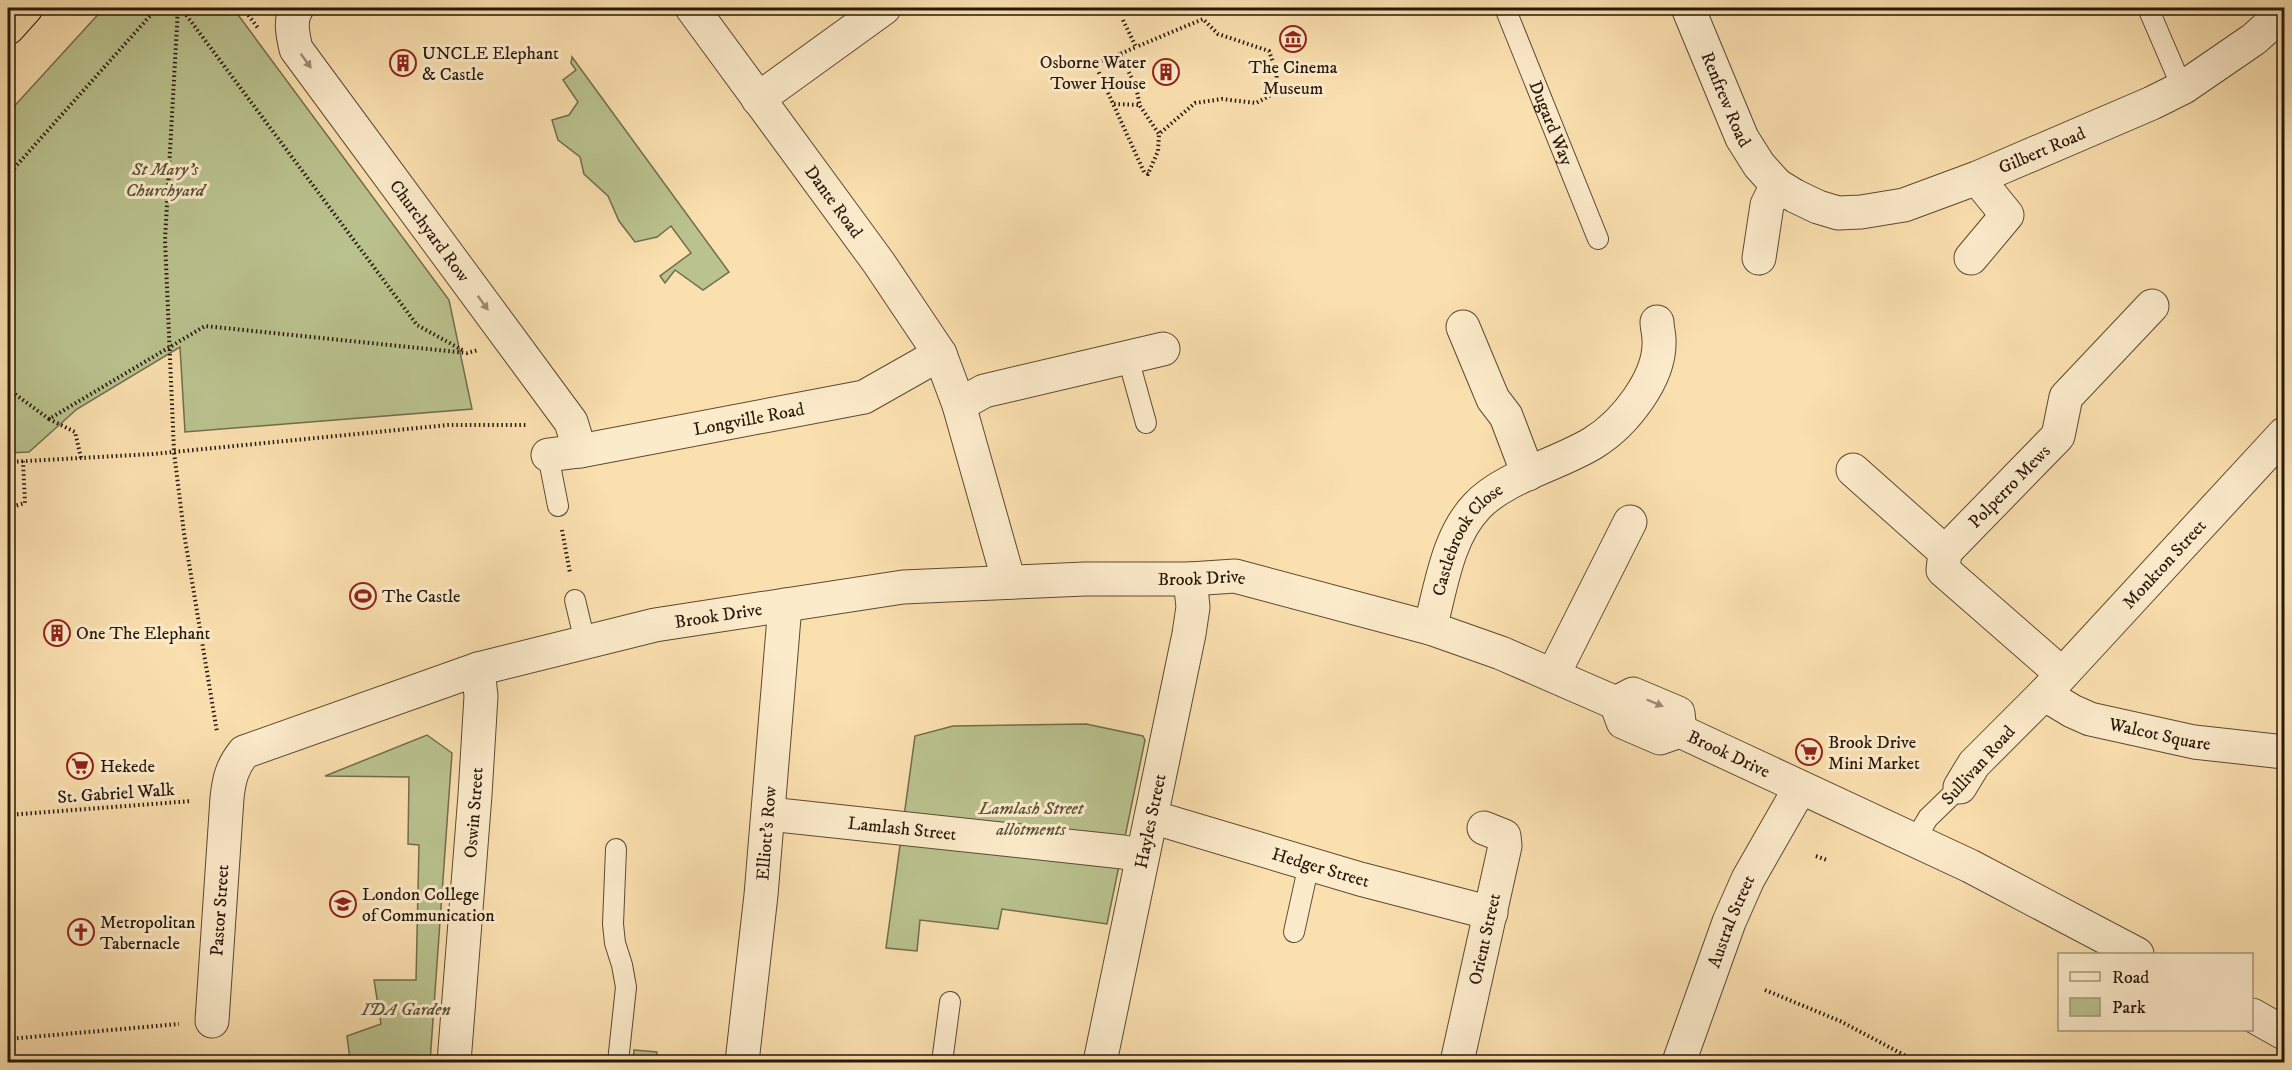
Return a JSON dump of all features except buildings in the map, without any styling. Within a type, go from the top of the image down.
[{"type":"highway","points":[[8,28],[26,8]]},
{"type":"street","name":"Dante Road","points":[[692,8],[879,263],[940,354],[959,405],[1009,582]]},
{"type":"street","points":[[758,99],[884,8]]},
{"type":"street","name":"Renfrew Road","points":[[1688,8],[1742,138],[1777,185]]},
{"type":"street","name":"Churchyard Row","points":[[292,9],[296,48],[571,422],[580,452]]},
{"type":"street","name":"Gilbert Road","points":[[1777,185],[1818,207],[1838,213],[1904,205],[1977,178],[2184,87],[2254,39],[2284,12]]},
{"type":"street","points":[[1971,258],[2007,215],[1977,178]]},
{"type":"street","points":[[1759,258],[1767,205],[1777,185]]},
{"type":"street","name":"Polperro Mews","points":[[1945,552],[2058,436],[2066,397],[2152,306]]},
{"type":"street","name":"Castlebrook Close","points":[[1430,628],[1459,530],[1476,507],[1486,497],[1528,474],[1592,444],[1635,405],[1648,382],[1668,356],[1659,340],[1657,322]]},
{"type":"street","name":"Castlebrook Close","points":[[1463,327],[1493,399],[1506,416],[1528,474]]},
{"type":"street","points":[[959,405],[984,391],[1163,349]]},
{"type":"street","name":"Longville Road","points":[[548,455],[580,452],[864,397],[940,354]]},
{"type":"street","name":"Monkton Street","points":[[2053,684],[2284,434]]},
{"type":"street","points":[[1853,470],[1945,552],[1943,570],[2053,684]]},
{"type":"street","points":[[1553,675],[1630,522]]},
{"type":"street","name":"Brook Drive","points":[[235,763],[244,752],[478,669],[656,625],[903,587],[1085,579],[1190,579],[1235,576],[1430,628],[1501,653],[1616,703],[1632,694],[1678,713],[1680,731],[1970,866],[2135,953]]},
{"type":"street","name":"Hayles Street","points":[[1100,1062],[1152,817],[1193,607],[1190,579]]},
{"type":"street","name":"Elliott's Row","points":[[742,1062],[769,814],[785,605]]},
{"type":"street","name":"Oswin Street","points":[[454,1062],[475,795],[481,696],[478,669]]},
{"type":"street","name":"Walcot Square","points":[[2053,684],[2072,711],[2090,719],[2194,742],[2284,752]]},
{"type":"street","name":"Sullivan Road","points":[[1960,787],[1974,764],[2053,684]]},
{"type":"street","points":[[227,798],[230,776],[235,763]]},
{"type":"street","name":"Austral Street","points":[[1679,1062],[1729,922],[1754,870],[1800,788]]},
{"type":"street","name":"Pastor Street","points":[[212,1021],[227,798]]},
{"type":"street","name":"Lamlash Street","points":[[769,814],[1111,850],[1142,856]]},
{"type":"street","name":"Hedger Street","points":[[1152,817],[1360,879],[1491,913]]},
{"type":"street","name":"Orient Street","points":[[1457,1062],[1505,846],[1504,836],[1484,828]]},
{"type":"street","points":[[2253,1016],[2284,1033]]},
{"type":"lane","name":"Dugard Way","points":[[1505,8],[1598,239]]},
{"type":"lane","points":[[2148,8],[2184,87]]},
{"type":"lane","points":[[1128,358],[1146,423]]},
{"type":"lane","points":[[548,455],[558,506]]},
{"type":"lane","points":[[575,600],[585,642]]},
{"type":"lane","name":"Sullivan Road","points":[[1915,840],[1928,818],[1960,787]]},
{"type":"lane","points":[[616,849],[613,924],[615,943],[626,987],[618,1062]]},
{"type":"lane","points":[[1294,932],[1309,864]]},
{"type":"lane","points":[[942,1062],[950,1002]]},
{"type":"path","points":[[8,175],[157,8]]},
{"type":"path","points":[[180,8],[165,240],[174,452],[184,533],[217,732],[235,763]]},
{"type":"path","points":[[180,8],[417,325],[467,353]]},
{"type":"path","points":[[1120,54],[1136,87],[1140,105],[1159,134],[1158,151],[1148,174],[1144,172],[1095,64],[1203,19],[1218,34],[1269,51],[1277,73],[1275,93],[1256,103],[1222,99],[1195,103],[1159,134]]},
{"type":"path","points":[[1123,20],[1136,47]]},
{"type":"path","points":[[1114,104],[1140,105]]},
{"type":"path","points":[[49,419],[205,326],[467,353],[484,349]]},
{"type":"path","points":[[8,389],[49,419],[75,432],[81,458]]},
{"type":"path","points":[[8,462],[174,452],[448,425],[526,425]]},
{"type":"path","points":[[8,508],[25,503],[23,461]]},
{"type":"path","points":[[558,506],[575,600]]},
{"type":"path","name":"St. Gabriel Walk","points":[[8,815],[227,798]]},
{"type":"path","points":[[1816,856],[1827,860]]},
{"type":"path","points":[[1764,990],[1840,1021],[1915,1062]]},
{"type":"path","points":[[8,1039],[212,1021]]},
{"type":"green space","name":"St Mary's Churchyard","points":[[104,8],[233,8],[449,300],[472,409],[185,432],[180,347],[77,409],[29,452],[8,453],[8,113]]},
{"type":"green space","points":[[572,57],[729,272],[703,290],[675,270],[665,283],[660,276],[691,253],[671,226],[657,237],[635,242],[619,221],[608,196],[584,174],[580,157],[558,140],[552,120],[569,115],[578,102],[563,80],[576,70],[571,63]]},
{"type":"green space","name":"Lamlash Street allotments","points":[[1086,724],[1143,736],[1145,740],[1107,924],[1002,909],[998,929],[920,920],[917,951],[886,948],[915,736],[953,726]]},
{"type":"green space","name":"IDA Garden","points":[[427,735],[452,753],[430,1062],[394,1062],[393,1058],[350,1059],[347,1036],[381,1024],[374,980],[416,980],[419,845],[408,844],[409,777],[325,776]]},
{"type":"green space","points":[[634,1050],[657,1052],[656,1062],[633,1062]]},
{"type":"place","name":"The Cinema Museum","points":[[1293,39]]},
{"type":"place","name":"UNCLE Elephant & Castle","points":[[403,63]]},
{"type":"place","name":"Osborne Water Tower House","points":[[1166,72]]},
{"type":"place","name":"The Castle","points":[[363,596]]},
{"type":"place","name":"One The Elephant","points":[[57,633]]},
{"type":"place","name":"Brook Drive Mini Market","points":[[1809,752]]},
{"type":"place","name":"Hekede","points":[[80,766]]},
{"type":"place","name":"London College of Communication","points":[[343,904]]},
{"type":"place","name":"Metropolitan Tabernacle","points":[[81,932]]}]
